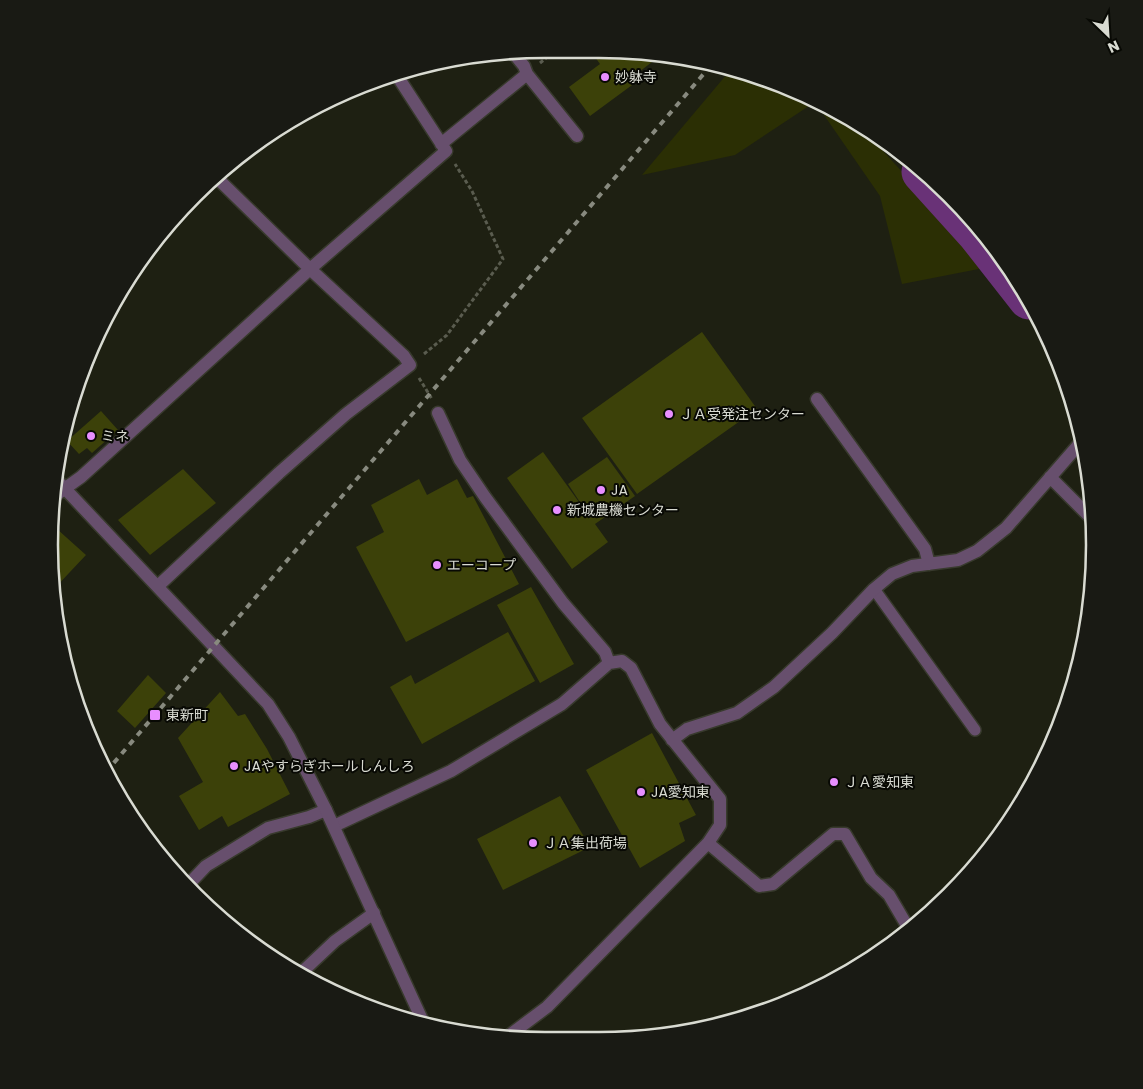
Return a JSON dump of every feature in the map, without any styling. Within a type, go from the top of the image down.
[{"type":"street","points":[[518,59],[527,74],[577,136]]},
{"type":"street","points":[[61,490],[81,477],[189,381],[444,147],[527,74]]},
{"type":"street","points":[[400,80],[444,147]]},
{"type":"street","points":[[158,586],[279,473],[346,414],[410,365],[404,356],[310,269],[220,181]]},
{"type":"street","points":[[817,400],[925,549],[929,564]]},
{"type":"street","points":[[438,413],[460,460],[485,497],[563,603],[605,652],[609,663]]},
{"type":"street","points":[[672,740],[687,729],[737,713],[774,686],[832,633],[874,589],[892,574],[912,566],[958,560],[977,551],[1006,528],[1076,448]]},
{"type":"street","points":[[1050,477],[1084,511]]},
{"type":"street","points":[[62,485],[268,704],[290,737],[334,826],[420,1015]]},
{"type":"street","points":[[334,826],[451,771],[562,704],[609,663],[622,661],[632,668],[660,724],[720,799],[720,826],[708,843],[547,1007],[515,1030]]},
{"type":"street","points":[[192,881],[206,866],[268,828],[309,817],[326,810]]},
{"type":"street","points":[[708,843],[759,886],[772,884],[833,834],[845,834],[871,878],[889,895],[905,923]]},
{"type":"street","points":[[306,969],[335,941],[374,913]]},
{"type":"lane","points":[[874,589],[975,730]]},
{"type":"path","points":[[438,413],[430,393],[410,365],[447,335],[503,259],[472,190],[444,147]]},
{"type":"green space","points":[[727,74],[755,83],[809,106],[735,155],[642,175]]},
{"type":"green space","points":[[822,112],[880,147],[989,267],[902,284],[880,196]]},
{"type":"building","points":[[595,57],[652,62],[639,72],[643,77],[590,116],[569,87],[600,64]]},
{"type":"building","name":"ＪＡ受発注センター","points":[[702,332],[757,409],[637,494],[582,418]]},
{"type":"building","points":[[101,411],[118,430],[92,453],[87,448],[79,454],[68,443],[69,439]]},
{"type":"building","name":"新城農機センター","points":[[543,452],[589,516],[568,484],[607,457],[635,496],[595,524],[608,542],[572,569],[507,478]]},
{"type":"building","points":[[183,469],[216,503],[150,555],[118,520]]},
{"type":"building","name":"エーコープ","points":[[419,479],[427,495],[457,479],[467,498],[473,496],[519,584],[406,642],[356,547],[384,532],[371,505]]},
{"type":"building","points":[[58,530],[86,555],[60,583]]},
{"type":"building","points":[[531,587],[574,664],[540,683],[497,605]]},
{"type":"building","points":[[508,632],[535,681],[422,744],[390,687],[411,675],[415,684]]},
{"type":"building","points":[[148,675],[166,693],[135,728],[117,711]]},
{"type":"building","name":"JAやすらぎホールしんしろ","points":[[220,692],[238,716],[245,714],[267,749],[290,794],[228,827],[222,816],[199,830],[179,796],[203,782],[178,738]]},
{"type":"building","name":"JA愛知東","points":[[652,733],[696,815],[679,823],[685,841],[640,868],[586,770]]},
{"type":"building","name":"ＪＡ集出荷場","points":[[560,796],[590,847],[503,890],[477,839]]},
{"type":"railway","points":[[111,766],[707,70]]},
{"type":"place","name":"妙躰寺","points":[[605,77]]},
{"type":"place","name":"ＪＡ受発注センター","points":[[669,414]]},
{"type":"place","name":"ミネ","points":[[91,436]]},
{"type":"place","name":"JA","points":[[601,490]]},
{"type":"place","name":"新城農機センター","points":[[557,510]]},
{"type":"place","name":"エーコープ","points":[[437,565]]},
{"type":"place","name":"東新町","points":[[155,715]]},
{"type":"place","name":"JAやすらぎホールしんしろ","points":[[234,766]]},
{"type":"place","name":"ＪＡ愛知東","points":[[834,782]]},
{"type":"place","name":"JA愛知東","points":[[641,792]]},
{"type":"place","name":"ＪＡ集出荷場","points":[[533,843]]}]
